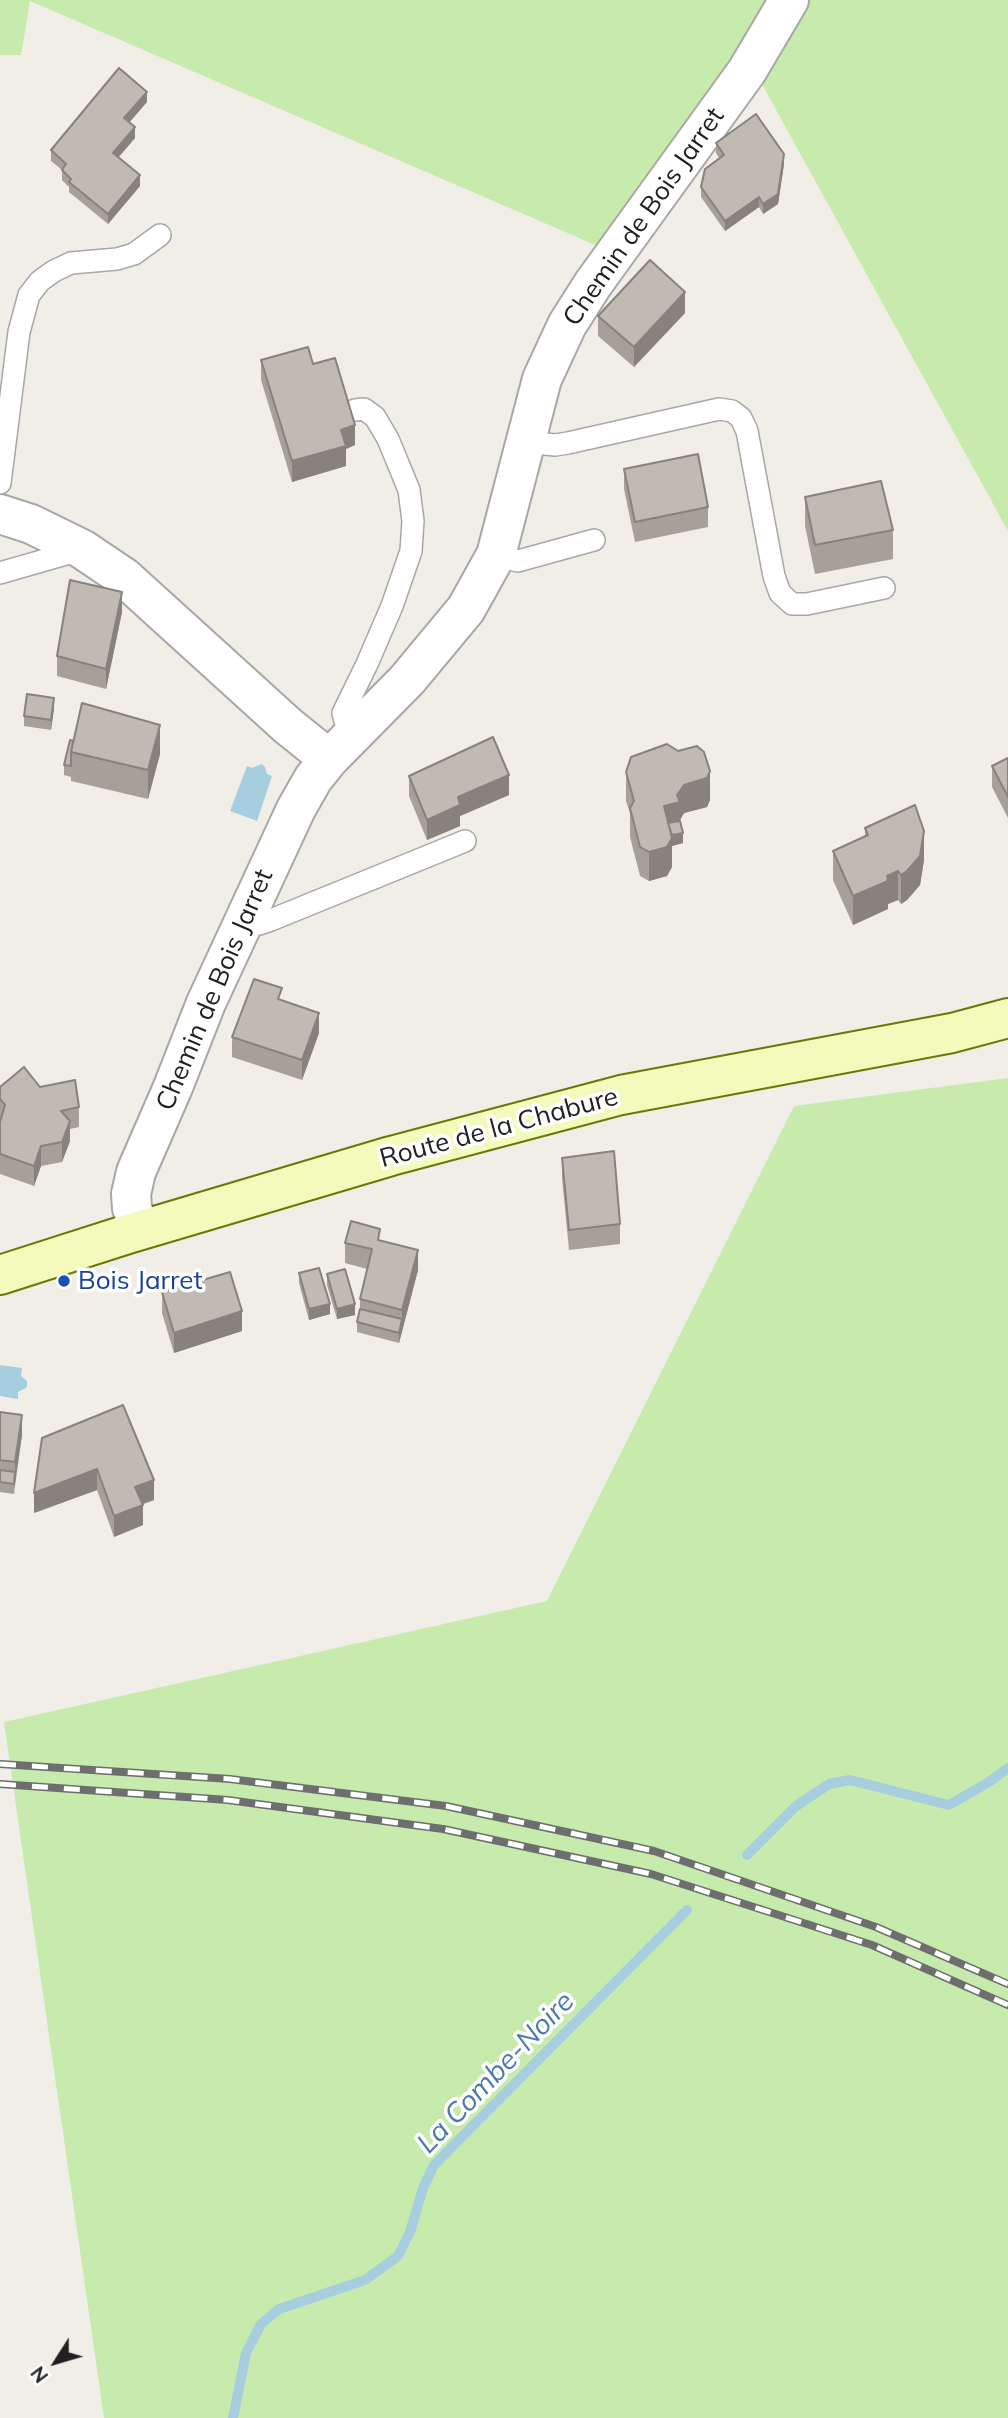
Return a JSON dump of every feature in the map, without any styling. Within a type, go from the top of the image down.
[{"type":"main road","name":"Route de la Chabure","points":[[0,1275],[140,1230],[391,1156],[621,1095],[952,1033],[1008,1018]]},
{"type":"street","name":"Chemin de Bois Jarret","points":[[140,1230],[132,1208],[131,1194],[136,1172],[206,1003],[296,808],[329,759],[407,680],[466,609],[496,555],[542,379],[567,324],[747,71],[789,0]]},
{"type":"street","points":[[3,512],[82,549],[125,578],[288,726],[329,759]]},
{"type":"lane","points":[[3,512],[19,332],[29,295],[40,281],[71,263],[134,254],[160,235]]},
{"type":"lane","points":[[355,410],[364,409],[375,417],[388,439],[409,490],[413,521],[411,551],[392,606],[368,664],[343,713],[345,721],[356,732]]},
{"type":"lane","points":[[525,442],[555,445],[719,410],[732,411],[741,418],[747,430],[774,576],[780,593],[792,604],[807,604],[884,588]]},
{"type":"lane","points":[[496,555],[518,561],[594,540]]},
{"type":"lane","points":[[0,573],[82,549]]},
{"type":"lane","points":[[244,920],[259,924],[271,920],[465,841]]},
{"type":"green space","points":[[0,0],[1008,0],[1008,531],[742,48],[600,247],[30,1],[21,55],[0,55]]},
{"type":"green space","points":[[1008,1078],[1008,2418],[104,2418],[4,1722],[547,1601],[794,1106]]},
{"type":"water","points":[[262,764],[267,774],[272,776],[257,821],[230,811],[247,766],[252,768]]},
{"type":"water","points":[[0,1365],[22,1368],[21,1376],[27,1381],[27,1385],[18,1392],[18,1399],[0,1396]]},
{"type":"building","points":[[119,68],[147,92],[124,118],[135,127],[113,153],[140,175],[108,214],[69,182],[71,179],[62,170],[66,164],[51,150]]},
{"type":"building","points":[[756,114],[784,154],[778,194],[763,204],[759,197],[725,221],[701,187],[705,169],[724,155],[716,143]]},
{"type":"building","points":[[650,260],[685,292],[634,347],[598,316]]},
{"type":"building","points":[[308,347],[313,364],[335,358],[355,425],[341,430],[346,446],[292,461],[261,360]]},
{"type":"building","points":[[698,454],[708,507],[635,522],[624,469]]},
{"type":"building","points":[[881,481],[893,530],[815,545],[805,497]]},
{"type":"building","points":[[70,580],[122,592],[106,669],[57,656]]},
{"type":"building","points":[[27,694],[54,698],[51,720],[24,716]]},
{"type":"building","points":[[82,703],[160,725],[148,770],[71,752]]},
{"type":"building","points":[[493,737],[509,775],[458,797],[460,805],[427,820],[409,776]]},
{"type":"building","points":[[70,740],[73,741],[71,766],[64,765]]},
{"type":"building","points":[[667,744],[678,751],[697,746],[704,752],[710,771],[707,778],[684,785],[677,795],[680,802],[664,806],[672,838],[667,847],[649,852],[640,847],[630,808],[634,801],[626,772],[631,757]]},
{"type":"building","points":[[1008,758],[1008,797],[992,766]]},
{"type":"building","points":[[915,805],[924,831],[920,856],[901,875],[898,871],[887,876],[888,881],[853,896],[833,851],[868,835],[865,828]]},
{"type":"building","points":[[680,821],[683,833],[672,835],[668,823]]},
{"type":"building","points":[[254,979],[282,988],[278,999],[319,1013],[302,1060],[232,1037]]},
{"type":"building","points":[[24,1067],[40,1087],[75,1080],[79,1107],[61,1111],[70,1121],[62,1142],[41,1146],[34,1166],[0,1154],[0,1122],[5,1105],[0,1099],[0,1087]]},
{"type":"building","points":[[614,1151],[620,1224],[569,1230],[562,1158]]},
{"type":"building","points":[[351,1221],[380,1229],[378,1240],[418,1250],[402,1310],[360,1299],[372,1249],[345,1243]]},
{"type":"building","points":[[319,1268],[330,1304],[309,1309],[299,1273]]},
{"type":"building","points":[[345,1269],[355,1304],[337,1309],[327,1274]]},
{"type":"building","points":[[230,1272],[242,1311],[174,1333],[162,1292]]},
{"type":"building","points":[[360,1309],[402,1319],[399,1333],[357,1322]]},
{"type":"building","points":[[123,1405],[154,1480],[135,1487],[143,1505],[114,1516],[97,1469],[34,1493],[42,1438]]},
{"type":"building","points":[[0,1412],[22,1415],[15,1462],[0,1460]]},
{"type":"building","points":[[0,1470],[15,1472],[14,1484],[0,1482]]},
{"type":"waterway","name":"La Combe-Noire","points":[[747,1855],[796,1806],[829,1784],[850,1780],[949,1805],[1008,1768]]},
{"type":"waterway","name":"La Combe-Noire","points":[[233,2418],[246,2353],[261,2324],[279,2309],[365,2280],[398,2256],[410,2232],[423,2188],[434,2165],[687,1910]]},
{"type":"railway","points":[[0,1764],[230,1779],[446,1806],[654,1851],[876,1927],[1008,1984]]},
{"type":"railway","points":[[0,1784],[228,1800],[443,1829],[651,1874],[872,1945],[1008,2005]]},
{"type":"place","name":"Bois Jarret","points":[[64,1281]]}]
